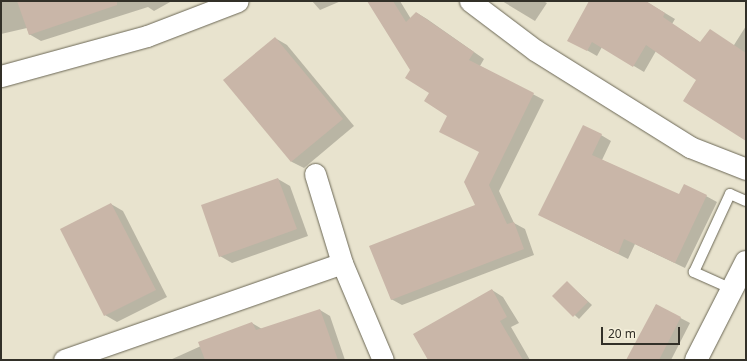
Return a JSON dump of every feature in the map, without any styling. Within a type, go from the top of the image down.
[{"type":"main road","points":[[696,360],[746,262]]},
{"type":"street","points":[[1,76],[147,36],[238,1]]},
{"type":"street","points":[[470,1],[535,50],[690,147],[746,169]]},
{"type":"street","points":[[315,174],[342,263],[383,360]]},
{"type":"street","points":[[64,360],[342,263]]},
{"type":"lane","points":[[732,288],[694,272],[730,194],[746,201]]},
{"type":"building","points":[[17,1],[117,1],[117,5],[29,35]]},
{"type":"building","points":[[367,1],[393,1],[406,22],[416,12],[474,52],[469,60],[534,93],[489,185],[507,224],[514,222],[524,249],[391,300],[369,246],[475,205],[464,182],[479,152],[439,132],[447,116],[424,101],[429,93],[405,78],[410,70]]},
{"type":"building","points":[[589,1],[646,1],[665,13],[663,17],[700,42],[710,29],[746,53],[746,141],[683,101],[696,80],[646,45],[633,67],[592,42],[587,51],[567,41]]},
{"type":"building","points":[[275,37],[343,119],[291,162],[223,80]]},
{"type":"building","points":[[583,125],[602,134],[592,155],[679,194],[684,184],[707,195],[675,263],[624,239],[618,254],[538,215]]},
{"type":"building","points":[[278,178],[297,229],[219,257],[201,205]]},
{"type":"building","points":[[111,203],[156,290],[104,316],[60,229]]},
{"type":"building","points":[[567,281],[588,302],[573,317],[552,296]]},
{"type":"building","points":[[492,289],[507,317],[500,321],[523,360],[428,360],[413,334]]},
{"type":"building","points":[[656,304],[681,317],[659,360],[626,360]]},
{"type":"building","points":[[320,309],[338,360],[205,360],[198,342],[252,322],[256,330]]}]
